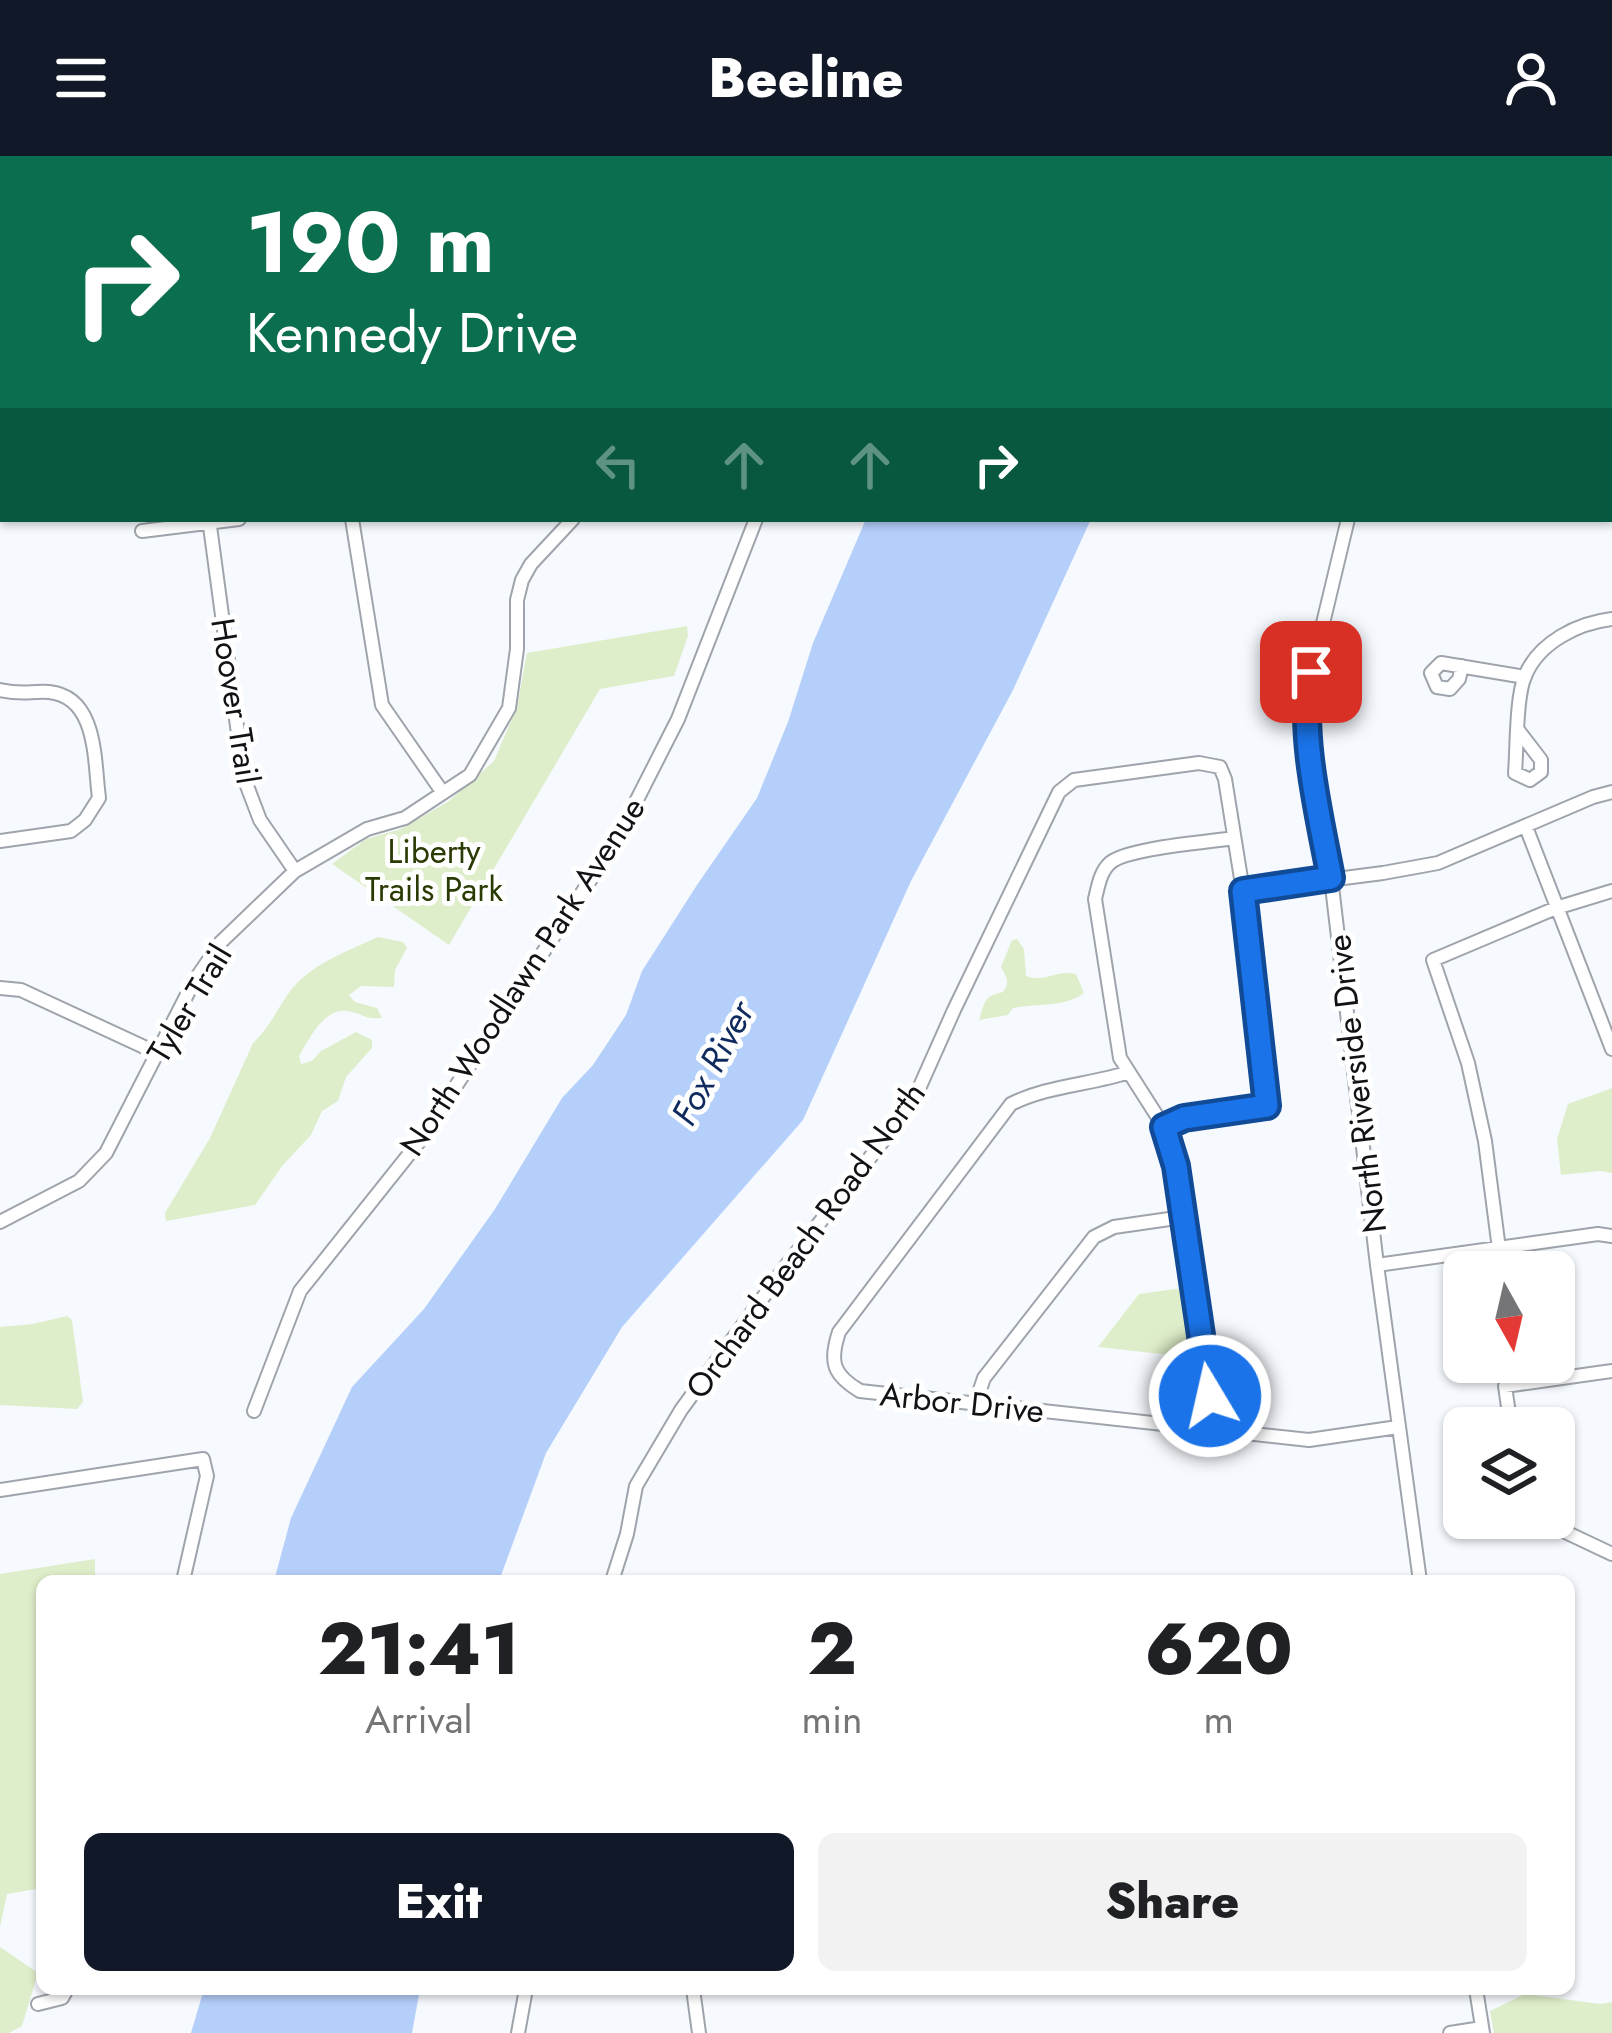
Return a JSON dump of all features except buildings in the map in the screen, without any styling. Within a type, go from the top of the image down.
[{"type":"street","points":[[142,530],[202,522]]},
{"type":"street","name":"Hoover Trail","points":[[209,522],[244,778],[260,820],[295,871]]},
{"type":"street","points":[[352,522],[382,705],[442,793]]},
{"type":"street","name":"Tyler Trail","points":[[1,1220],[79,1181],[106,1153],[193,983],[221,942],[295,871],[367,829],[404,818],[470,775],[509,708],[523,580],[531,564],[571,522]]},
{"type":"street","name":"North Woodlawn Park Avenue","points":[[254,1411],[300,1291],[422,1138],[617,839],[678,719],[755,522]]},
{"type":"street","name":"North Riverside Drive","points":[[1347,522],[1307,690],[1313,778],[1331,878],[1419,1575]]},
{"type":"street","points":[[1518,730],[1525,677],[1543,650],[1560,637],[1612,619]]},
{"type":"street","points":[[1462,666],[1525,677]]},
{"type":"street","points":[[0,690],[22,695],[49,692],[72,699],[88,718],[99,798],[71,831],[0,841]]},
{"type":"street","name":"Orchard Beach Road North","points":[[614,1575],[636,1486],[682,1410],[913,1102],[1059,792],[1074,779],[1198,763],[1220,767],[1234,838]]},
{"type":"street","points":[[1243,891],[1438,863],[1612,792]]},
{"type":"street","points":[[1526,827],[1612,1049]]},
{"type":"street","points":[[1164,1127],[1184,1118],[1267,1106],[1234,838],[1127,855],[1110,863],[1095,899],[1120,1058],[1164,1127],[1176,1166],[1210,1396],[1209,1429]]},
{"type":"street","points":[[1499,1249],[1468,1064],[1432,960],[1612,890]]},
{"type":"street","points":[[0,988],[21,990],[157,1053]]},
{"type":"street","name":"Arbor Drive","points":[[1129,1072],[1045,1089],[1012,1104],[839,1332],[832,1351],[844,1382],[860,1391],[1309,1440],[1398,1426]]},
{"type":"street","points":[[975,1404],[984,1378],[1094,1237],[1114,1227],[1183,1216]]},
{"type":"street","points":[[1377,1264],[1598,1234],[1612,1236]]},
{"type":"street","points":[[1507,1407],[1504,1386],[1612,1371]]},
{"type":"street","points":[[0,1490],[203,1459],[207,1477],[184,1575]]},
{"type":"street","points":[[1575,1537],[1612,1554]]},
{"type":"street","points":[[38,2004],[64,1995]]},
{"type":"street","points":[[518,2033],[525,1995]]},
{"type":"street","points":[[693,1995],[699,2033]]},
{"type":"street","points":[[1450,2033],[1482,2031],[1477,1995]]},
{"type":"green space","name":"Liberty Trails Park","points":[[687,626],[674,676],[600,689],[449,945],[332,864],[366,839],[401,829],[449,801],[494,761],[517,707],[527,653]]},
{"type":"green space","points":[[378,937],[403,942],[407,948],[395,970],[394,987],[361,986],[349,995],[355,1002],[377,1008],[382,1018],[334,1013],[319,1024],[299,1056],[301,1064],[312,1061],[356,1032],[372,1040],[372,1048],[346,1077],[338,1101],[322,1111],[311,1135],[255,1205],[166,1221],[165,1213],[210,1138],[253,1043],[287,995],[318,967]]},
{"type":"green space","points":[[1017,939],[1024,949],[1026,976],[1076,974],[1084,993],[1068,1001],[1013,1008],[1008,1015],[979,1020],[986,1000],[1005,988],[1007,979],[1001,967],[1012,940]]},
{"type":"green space","points":[[1612,1088],[1612,1173],[1561,1175],[1557,1139],[1568,1104]]},
{"type":"green space","points":[[1189,1287],[1198,1358],[1098,1347],[1139,1294]]},
{"type":"green space","points":[[67,1316],[72,1320],[83,1402],[77,1409],[0,1405],[0,1327]]},
{"type":"green space","points":[[95,1559],[95,1575],[36,1575],[36,1889],[7,1894],[0,1927],[0,1574]]},
{"type":"green space","points":[[0,1947],[36,1972],[36,1980],[22,2026],[0,2033]]},
{"type":"green space","points":[[1523,1995],[1612,2002],[1612,2033],[1494,2033],[1490,2011]]},
{"type":"water","name":"Fox River","points":[[865,522],[1090,522],[1013,690],[911,881],[803,1120],[622,1327],[546,1453],[501,1575],[276,1575],[291,1518],[352,1387],[424,1309],[495,1209],[562,1098],[593,1065],[626,1015],[642,971],[757,798],[813,643]]},
{"type":"water","points":[[202,1995],[419,1995],[412,2033],[191,2033]]},
{"type":"route","points":[[1210,1396],[1176,1166],[1164,1127],[1184,1118],[1267,1106],[1243,891],[1331,878],[1313,778],[1307,690],[1311,672]]}]
